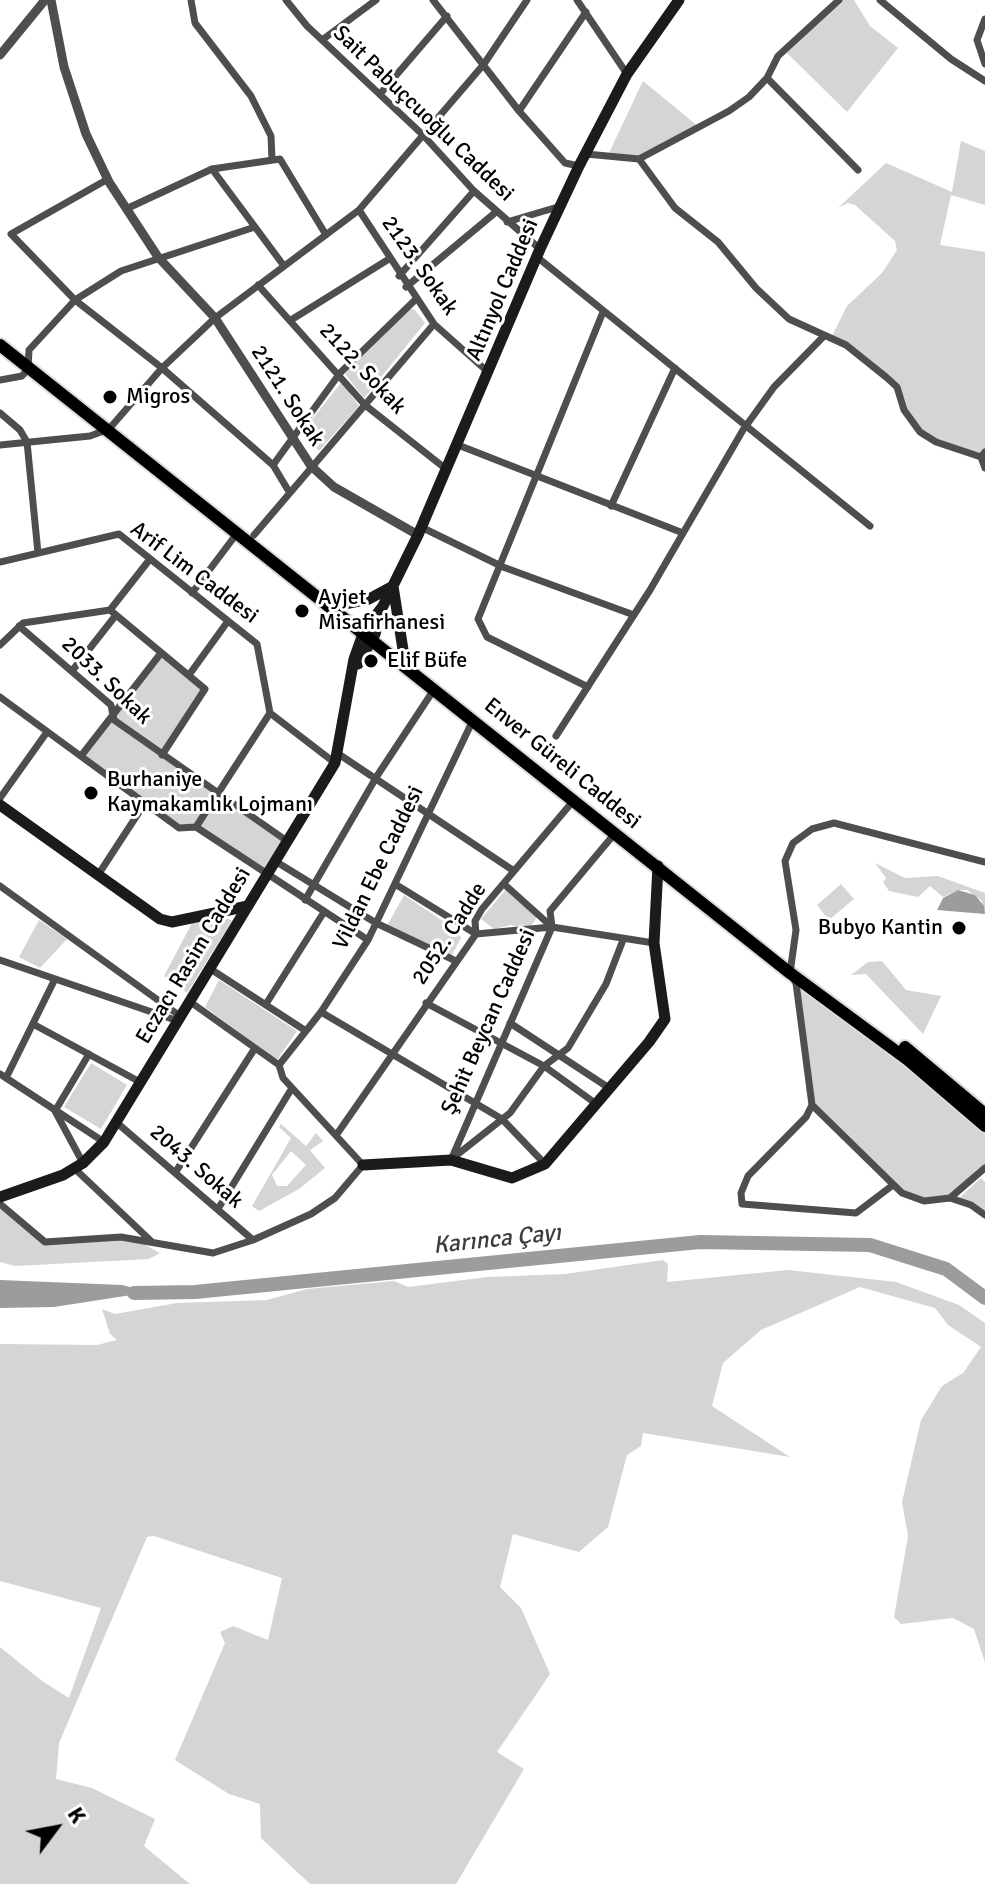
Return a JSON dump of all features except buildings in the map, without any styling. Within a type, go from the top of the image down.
[{"type":"main road","name":"Altınyol Caddesi","points":[[369,632],[420,531],[538,253],[579,166],[627,74],[679,0]]},
{"type":"main road","name":"Enver Güreli Caddesi","points":[[0,336],[28,364]]},
{"type":"main road","name":"Enver Güreli Caddesi","points":[[0,345],[254,535],[369,632],[790,969],[912,1053],[985,1114]]},
{"type":"main road","name":"Enver Güreli Caddesi","points":[[111,427],[238,532],[369,632]]},
{"type":"main road","points":[[339,605],[369,599],[393,586],[398,655],[370,653],[356,661],[352,621]]},
{"type":"main road","name":"Eczacı Rasim Caddesi","points":[[0,1197],[79,1166],[104,1142],[336,758],[351,677],[369,632]]},
{"type":"main road","name":"Enver Güreli Caddesi","points":[[398,655],[658,866],[908,1060],[985,1126]]},
{"type":"main road","points":[[0,805],[166,922],[248,906]]},
{"type":"main road","points":[[363,1165],[451,1160],[512,1178],[545,1164],[665,1019],[654,943],[658,866]]},
{"type":"street","points":[[0,55],[45,0]]},
{"type":"street","name":"2121. Sokak","points":[[51,0],[64,67],[86,134],[108,179],[158,257],[215,318],[311,466],[334,487],[420,531]]},
{"type":"street","points":[[191,0],[195,23],[251,96],[271,136],[272,160]]},
{"type":"street","name":"Sait Pabuçcuoğlu Caddesi","points":[[286,0],[322,40],[423,135],[474,191],[603,312],[747,424],[870,526]]},
{"type":"street","points":[[322,40],[376,0]]},
{"type":"street","points":[[433,0],[519,111],[565,163],[579,166]]},
{"type":"street","points":[[586,154],[639,159],[729,111],[767,78],[778,56],[839,0]]},
{"type":"street","points":[[880,0],[951,59],[985,81]]},
{"type":"street","points":[[0,445],[90,436],[111,427],[162,368],[215,318],[359,210],[484,64],[525,1]]},
{"type":"street","points":[[580,1],[627,74]]},
{"type":"street","points":[[519,111],[586,12]]},
{"type":"street","points":[[380,94],[447,16]]},
{"type":"street","points":[[985,19],[977,40],[985,64]]},
{"type":"street","points":[[767,78],[858,170]]},
{"type":"street","points":[[126,209],[212,169],[280,159],[326,235]]},
{"type":"street","points":[[639,159],[675,208],[718,242],[756,288],[789,319],[846,345],[897,387],[904,410],[920,432],[936,442],[983,455],[985,468]]},
{"type":"street","points":[[212,169],[284,266]]},
{"type":"street","points":[[108,179],[11,234],[75,300],[162,368],[273,465],[288,490]]},
{"type":"street","points":[[399,276],[474,191]]},
{"type":"street","points":[[507,222],[561,206]]},
{"type":"street","name":"2123. Sokak","points":[[359,210],[406,287],[434,324],[489,373]]},
{"type":"street","points":[[406,287],[496,212]]},
{"type":"street","points":[[0,380],[22,376],[28,364],[29,350],[75,300],[121,271],[255,227]]},
{"type":"street","points":[[291,320],[389,259]]},
{"type":"street","name":"2122. Sokak","points":[[258,285],[340,373],[365,405],[446,469]]},
{"type":"street","points":[[273,465],[340,373],[415,300]]},
{"type":"street","points":[[588,687],[487,637],[478,619],[603,312]]},
{"type":"street","points":[[254,535],[288,490],[434,324]]},
{"type":"street","points":[[556,736],[634,615],[747,424],[774,387],[823,337]]},
{"type":"street","points":[[611,506],[675,368]]},
{"type":"street","points":[[0,413],[20,430],[27,442],[38,553]]},
{"type":"street","points":[[458,445],[683,533]]},
{"type":"street","points":[[420,531],[500,565],[634,615]]},
{"type":"street","points":[[192,593],[238,532]]},
{"type":"street","name":"Arif Lim Caddesi","points":[[0,562],[117,534],[257,644],[270,713]]},
{"type":"street","points":[[72,671],[150,559]]},
{"type":"street","points":[[0,645],[19,626],[113,613],[205,691],[162,755]]},
{"type":"street","points":[[189,675],[228,621]]},
{"type":"street","name":"2033. Sokak","points":[[19,626],[111,705],[112,717],[287,841]]},
{"type":"street","points":[[81,756],[161,653]]},
{"type":"street","points":[[305,900],[377,776],[435,688]]},
{"type":"street","points":[[0,697],[179,828],[196,827],[368,940]]},
{"type":"street","points":[[196,827],[270,713],[336,758],[377,776],[514,871]]},
{"type":"street","name":"Vildan Ebe Caddesi","points":[[279,1065],[321,1012],[368,940],[473,718]]},
{"type":"street","points":[[0,798],[47,732]]},
{"type":"street","name":"2052. Cadde","points":[[337,1134],[476,934],[475,921],[575,800]]},
{"type":"street","points":[[98,875],[145,803]]},
{"type":"street","points":[[893,1185],[856,1213],[742,1204],[741,1193],[748,1176],[806,1117],[812,1105],[796,983],[790,969],[796,930],[785,861],[793,843],[812,829],[841,825],[912,846],[985,862]]},
{"type":"street","name":"Şehit Beycan Caddesi","points":[[451,1160],[552,927],[550,911],[616,832]]},
{"type":"street","points":[[275,861],[376,923],[456,961]]},
{"type":"street","points":[[395,884],[476,934],[552,927],[654,943]]},
{"type":"street","points":[[504,884],[552,927]]},
{"type":"street","points":[[0,886],[179,1018]]},
{"type":"street","points":[[266,1004],[324,912]]},
{"type":"street","points":[[451,1160],[510,1113],[544,1066],[568,1048],[606,984],[623,940]]},
{"type":"street","points":[[0,960],[54,981],[179,1018]]},
{"type":"street","points":[[209,968],[306,1031]]},
{"type":"street","points":[[54,981],[3,1076],[104,1142]]},
{"type":"street","points":[[0,1204],[45,1242],[121,1237],[213,1253],[253,1240],[335,1198],[363,1165],[292,1088],[279,1065],[189,1001]]},
{"type":"street","points":[[426,1003],[544,1066],[595,1103]]},
{"type":"street","points":[[321,1012],[502,1119],[545,1164]]},
{"type":"street","points":[[510,1023],[609,1088]]},
{"type":"street","points":[[33,1024],[140,1082]]},
{"type":"street","points":[[175,1173],[255,1048]]},
{"type":"street","points":[[55,1111],[89,1054]]},
{"type":"street","points":[[218,1209],[292,1088]]},
{"type":"street","points":[[812,1105],[902,1193],[924,1201],[950,1198],[971,1205],[985,1215]]},
{"type":"street","points":[[55,1111],[79,1166],[153,1243]]},
{"type":"street","name":"2043. Sokak","points":[[116,1122],[253,1240]]},
{"type":"street","points":[[950,1198],[985,1168]]},
{"type":"shaded area","points":[[843,0],[854,0],[870,26],[898,48],[847,112],[784,50]]},
{"type":"shaded area","points":[[643,81],[699,127],[639,159],[608,155]]},
{"type":"shaded area","points":[[961,141],[985,151],[985,205],[951,195],[940,245],[985,252],[985,452],[981,457],[936,442],[913,424],[897,387],[846,345],[830,340],[847,306],[882,273],[897,250],[895,241],[855,205],[848,203],[838,208],[886,163],[952,192]]},
{"type":"shaded area","points":[[414,309],[425,323],[364,398],[345,374],[409,310]]},
{"type":"shaded area","points":[[340,384],[359,406],[319,451],[303,431]]},
{"type":"shaded area","points":[[161,653],[204,686],[162,755],[217,793],[213,800],[224,807],[229,800],[287,841],[267,875],[196,827],[179,828],[81,756]]},
{"type":"shaded area","points":[[875,863],[905,878],[938,876],[985,893],[985,912],[981,900],[967,890],[958,890],[943,897],[930,886],[918,897],[889,891],[883,882],[886,878]]},
{"type":"shaded area","points":[[841,884],[854,899],[829,920],[817,905]]},
{"type":"shaded area","points":[[506,889],[537,917],[529,929],[511,925],[494,929],[481,919]]},
{"type":"shaded area","points":[[958,890],[975,895],[984,906],[985,914],[937,910],[943,898]]},
{"type":"shaded area","points":[[404,895],[458,931],[461,938],[452,955],[387,926]]},
{"type":"shaded area","points":[[39,920],[67,939],[40,968],[19,957]]},
{"type":"shaded area","points":[[193,921],[232,921],[187,993],[164,976]]},
{"type":"shaded area","points":[[882,961],[906,990],[941,996],[923,1034],[866,974],[851,975],[868,962]]},
{"type":"shaded area","points":[[219,980],[297,1031],[277,1060],[205,1007]]},
{"type":"shaded area","points":[[799,986],[905,1065],[985,1132],[985,1168],[950,1198],[937,1201],[902,1193],[812,1105]]},
{"type":"shaded area","points":[[91,1063],[127,1085],[101,1129],[64,1107]]},
{"type":"shaded area","points":[[281,1124],[306,1146],[316,1133],[323,1141],[310,1150],[325,1168],[299,1189],[259,1211],[252,1206],[291,1138],[279,1127]],"holes":[[[291,1151],[306,1165],[287,1186],[277,1186],[272,1175]]]},
{"type":"shaded area","points":[[981,1178],[985,1182],[985,1217],[957,1200]]},
{"type":"shaded area","points":[[0,1206],[47,1243],[129,1236],[160,1253],[149,1259],[15,1266],[0,1262]]},
{"type":"shaded area","points":[[663,1260],[668,1264],[667,1282],[788,1270],[896,1282],[959,1305],[985,1323],[985,1663],[974,1629],[953,1618],[901,1624],[894,1617],[908,1536],[902,1502],[921,1420],[942,1386],[963,1373],[981,1347],[948,1325],[935,1308],[860,1287],[761,1330],[723,1363],[712,1406],[790,1457],[643,1433],[641,1446],[627,1455],[608,1527],[579,1552],[513,1534],[500,1587],[521,1608],[550,1674],[497,1752],[524,1769],[456,1884],[310,1884],[261,1838],[260,1804],[229,1794],[175,1760],[225,1643],[220,1632],[233,1626],[268,1640],[282,1578],[154,1536],[147,1537],[59,1743],[56,1779],[92,1788],[155,1819],[144,1846],[190,1884],[0,1884],[0,1647],[69,1698],[101,1608],[0,1581],[0,1344],[97,1345],[117,1340],[110,1334],[102,1309],[115,1314],[177,1303],[267,1300],[307,1289],[394,1281],[408,1287],[487,1277],[565,1274]]},
{"type":"shaded area","points":[[0,1280],[122,1285],[151,1292],[54,1307],[0,1308]]},
{"type":"waterway","name":"Karınca Çayı","points":[[134,1293],[195,1292],[700,1242],[870,1245],[946,1269],[985,1298]]},
{"type":"place","name":"Migros","points":[[110,397]]},
{"type":"place","name":"Ayjet Misafirhanesi","points":[[302,611]]},
{"type":"place","name":"Elif Büfe","points":[[371,661]]},
{"type":"place","name":"Burhaniye Kaymakamlık Lojmanı","points":[[91,793]]},
{"type":"place","name":"Bubyo Kantin","points":[[959,928]]}]
